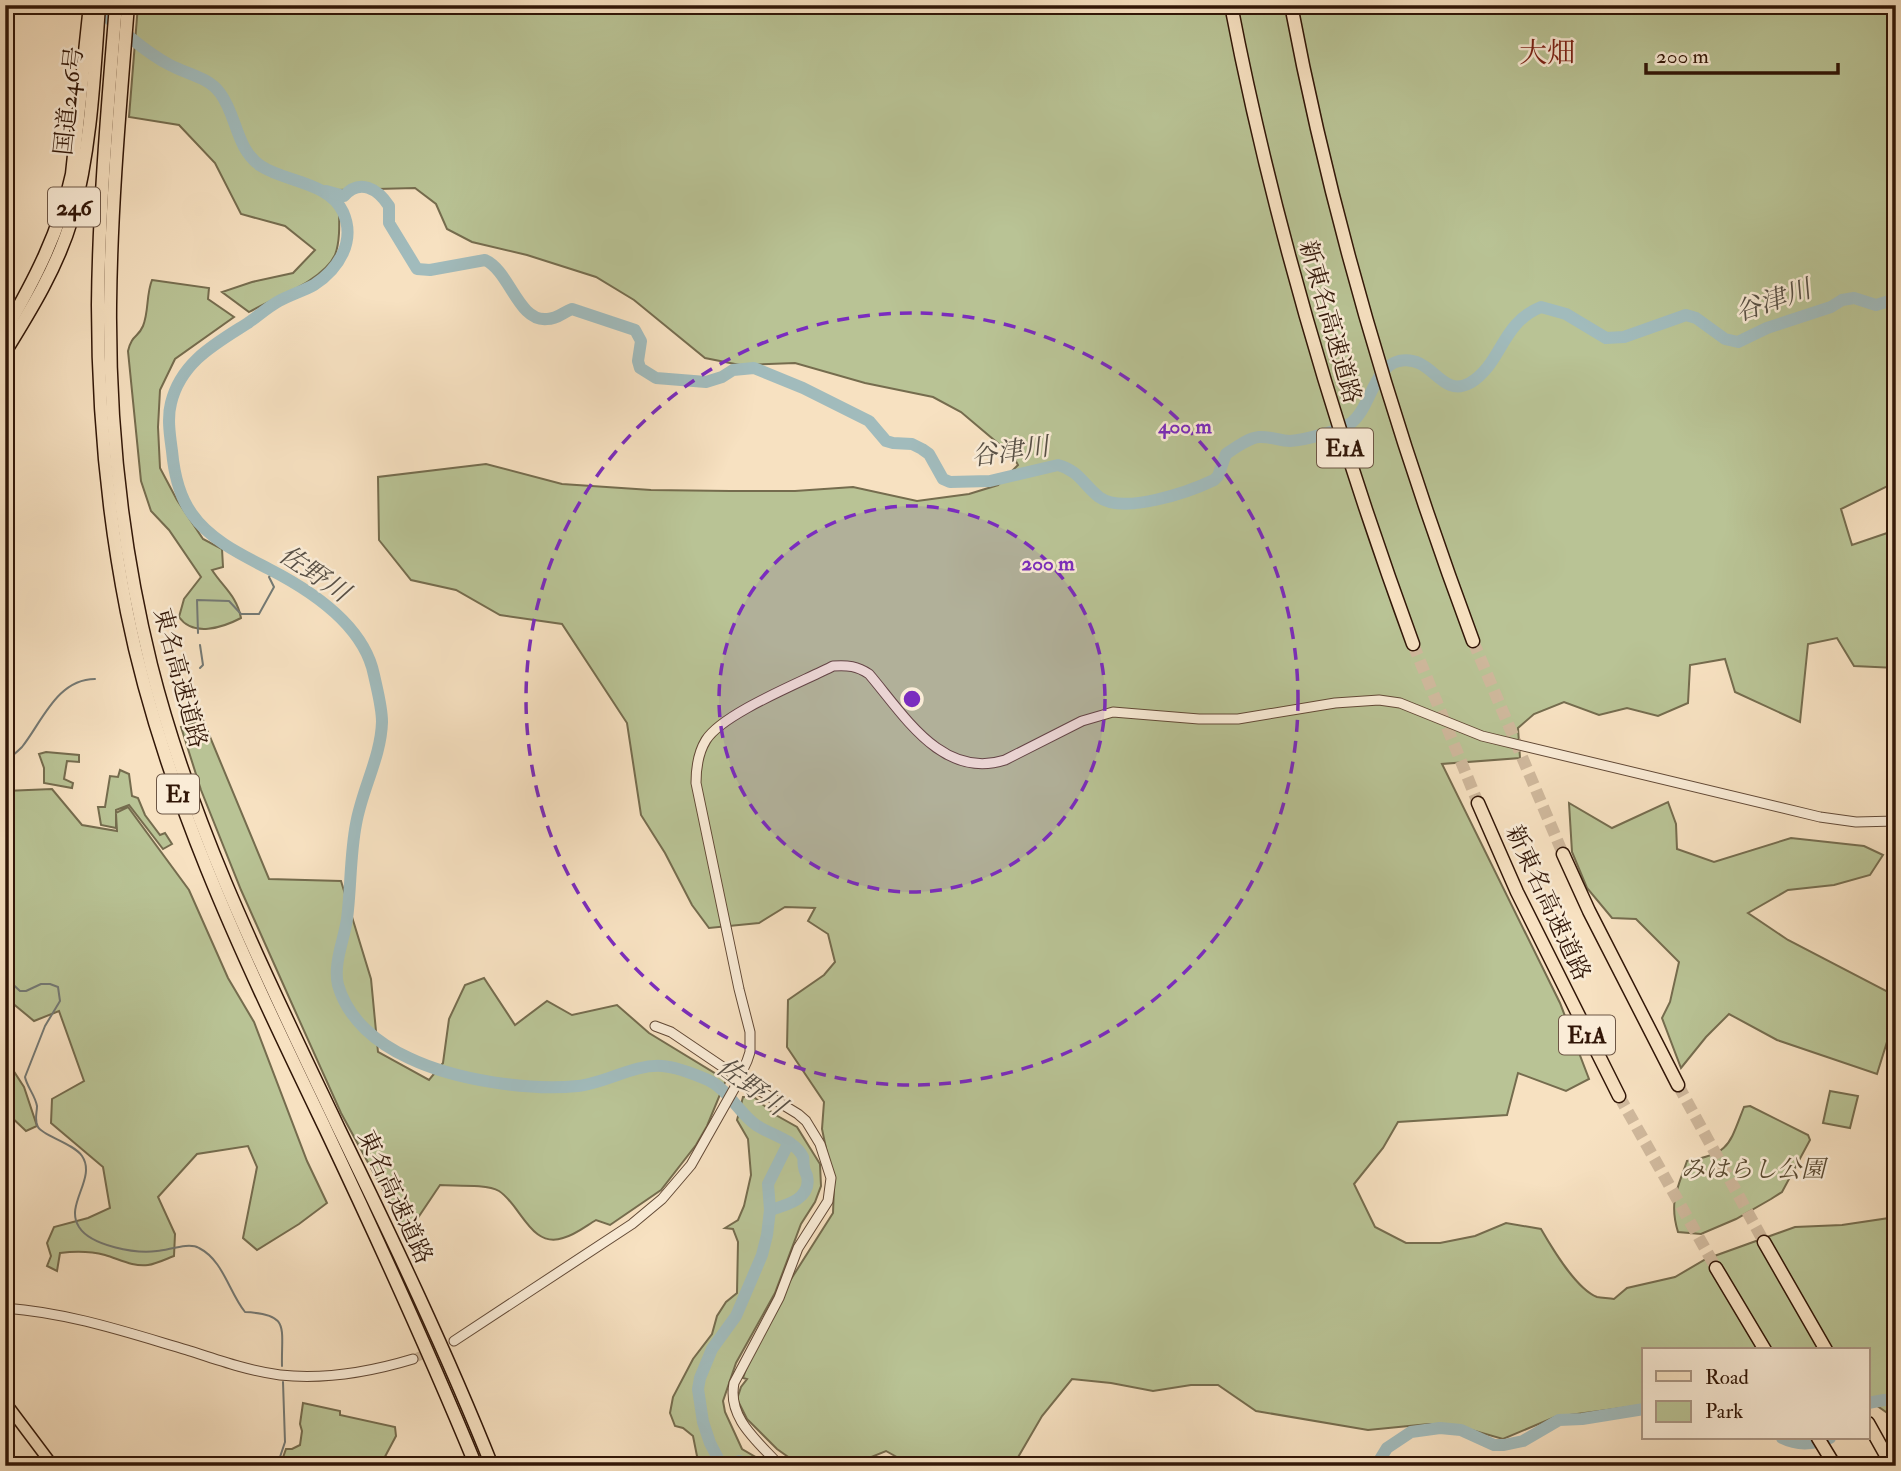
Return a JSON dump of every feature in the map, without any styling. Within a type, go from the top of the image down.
[{"type":"highway","name":"国道246号","points":[[5,352],[50,274],[72,219],[86,153],[92,44],[90,5]]},
{"type":"highway","name":"国道246号","points":[[5,331],[40,271],[67,198],[99,5]]},
{"type":"highway","name":"東名高速道路","points":[[116,5],[100,238],[99,364],[104,443],[115,540],[140,667],[175,787],[212,886],[393,1273],[476,1466]]},
{"type":"highway","name":"東名高速道路","points":[[128,5],[111,249],[112,376],[116,451],[126,534],[151,663],[183,771],[221,874],[286,1020],[437,1335],[492,1466]]},
{"type":"highway","name":"新東名高速道路","points":[[1231,5],[1271,192],[1287,250],[1344,447],[1413,644]]},
{"type":"highway","name":"新東名高速道路","points":[[1291,5],[1337,213],[1391,408],[1473,641]]},
{"type":"highway","name":"新東名高速道路","points":[[1478,803],[1557,974],[1619,1096]]},
{"type":"highway","name":"新東名高速道路","points":[[1563,854],[1678,1085]]},
{"type":"highway","points":[[1764,1242],[1825,1348]]},
{"type":"highway","points":[[1716,1268],[1764,1348]]},
{"type":"highway","points":[[1870,1427],[1892,1466]]},
{"type":"highway","points":[[1819,1440],[1835,1466]]},
{"type":"main road","points":[[5,1402],[54,1466]]},
{"type":"street","points":[[454,1341],[647,1212],[691,1165],[720,1116],[750,1052],[751,1032],[720,904],[696,783],[698,759],[704,742],[732,716],[834,666],[849,665],[869,674],[931,746],[951,757],[971,763],[994,764],[1082,721],[1113,712],[1199,719],[1238,719],[1335,703],[1379,700],[1400,703],[1482,736],[1806,814],[1848,821],[1896,821]]},
{"type":"street","points":[[655,1026],[671,1032],[806,1121],[823,1152],[832,1182],[828,1201],[798,1248],[779,1298],[734,1383],[732,1393],[739,1420],[780,1466]]},
{"type":"street","points":[[5,1308],[39,1310],[93,1321],[239,1367],[279,1374],[300,1376],[354,1373],[413,1359]]},
{"type":"green space","points":[[138,5],[1896,5],[1896,327],[1893,327],[1896,335],[1896,482],[1841,509],[1852,545],[1896,530],[1896,602],[1890,604],[1896,621],[1896,668],[1854,666],[1837,638],[1808,644],[1800,722],[1735,692],[1725,659],[1690,665],[1688,703],[1658,716],[1627,708],[1599,715],[1564,702],[1534,714],[1518,728],[1520,758],[1442,764],[1560,1003],[1589,1079],[1566,1091],[1518,1073],[1507,1115],[1398,1122],[1383,1148],[1354,1184],[1375,1227],[1406,1243],[1440,1243],[1475,1236],[1506,1223],[1541,1229],[1565,1267],[1581,1286],[1597,1297],[1614,1299],[1627,1288],[1675,1277],[1706,1259],[1795,1227],[1842,1225],[1896,1217],[1896,1419],[1870,1403],[1870,1348],[1642,1348],[1642,1405],[1555,1417],[1503,1439],[1454,1425],[1429,1424],[1368,1430],[1256,1411],[1218,1385],[1191,1385],[1153,1391],[1072,1379],[1042,1416],[1013,1466],[913,1466],[886,1451],[849,1466],[801,1466],[777,1449],[747,1419],[737,1399],[747,1379],[743,1378],[753,1348],[779,1298],[833,1213],[834,1187],[822,1129],[824,1102],[787,1047],[788,1000],[824,975],[835,962],[828,934],[808,921],[815,908],[785,907],[759,923],[709,928],[692,905],[665,853],[641,815],[627,723],[562,624],[500,615],[456,590],[411,580],[379,540],[378,477],[486,464],[562,484],[651,490],[730,491],[795,491],[853,487],[917,501],[969,494],[998,485],[1018,465],[1013,456],[961,412],[933,397],[865,383],[795,363],[740,365],[705,358],[634,300],[596,277],[527,255],[472,242],[447,229],[436,204],[415,188],[339,190],[338,240],[335,255],[329,264],[309,281],[249,312],[222,292],[293,273],[315,250],[285,226],[241,214],[215,163],[179,125],[129,117]]},
{"type":"green space","points":[[152,280],[209,288],[208,299],[234,317],[175,359],[160,390],[160,468],[203,539],[222,549],[223,567],[212,570],[233,598],[241,618],[208,629],[192,627],[179,617],[184,599],[201,577],[169,530],[151,511],[141,481],[128,351],[143,326]]},
{"type":"green space","points":[[203,720],[269,879],[341,881],[371,979],[378,1052],[429,1080],[443,1063],[449,1019],[465,985],[484,978],[515,1025],[547,1001],[572,1015],[617,1005],[649,1033],[726,1080],[696,1145],[661,1190],[610,1225],[596,1220],[572,1235],[552,1240],[534,1232],[507,1197],[499,1191],[479,1186],[440,1185],[407,1234],[341,1113],[241,890],[201,790],[181,727]]},
{"type":"green space","points":[[46,752],[79,755],[79,762],[67,761],[64,779],[73,783],[72,788],[44,783],[44,768],[39,754]]},
{"type":"green space","points":[[120,770],[129,774],[132,796],[138,798],[145,815],[160,835],[165,833],[172,844],[163,849],[129,805],[116,810],[116,813],[128,807],[189,890],[228,978],[254,1022],[307,1161],[327,1203],[257,1250],[243,1238],[257,1167],[248,1146],[197,1154],[158,1197],[175,1234],[174,1256],[154,1264],[142,1265],[94,1253],[60,1253],[57,1271],[47,1266],[51,1256],[47,1243],[54,1227],[88,1218],[110,1208],[103,1167],[51,1123],[52,1099],[84,1081],[59,1011],[34,1021],[5,997],[5,791],[52,789],[82,825],[117,831],[116,814],[116,828],[101,825],[98,807],[105,807],[110,776],[118,777]]},
{"type":"green space","points":[[1668,802],[1676,824],[1677,849],[1714,862],[1791,838],[1864,846],[1883,855],[1870,875],[1834,885],[1788,890],[1748,913],[1788,940],[1896,996],[1896,1013],[1877,1074],[1777,1040],[1729,1014],[1681,1068],[1662,1018],[1670,1002],[1679,962],[1636,919],[1612,918],[1587,888],[1572,852],[1569,803],[1612,828]]},
{"type":"green space","points":[[5,1066],[11,1067],[24,1087],[37,1126],[26,1131],[5,1111]]},
{"type":"green space","points":[[1830,1091],[1858,1096],[1850,1128],[1823,1123]]},
{"type":"green space","points":[[743,1097],[754,1097],[774,1114],[797,1127],[820,1164],[821,1186],[815,1202],[801,1224],[775,1293],[736,1363],[723,1401],[725,1412],[742,1449],[771,1466],[699,1466],[693,1436],[683,1428],[675,1426],[670,1413],[673,1397],[693,1359],[712,1334],[717,1316],[726,1302],[737,1293],[738,1242],[733,1229],[725,1228],[738,1220],[751,1175],[748,1139],[737,1120]]},
{"type":"green space","name":"みはらし公園","points":[[1750,1106],[1808,1135],[1810,1140],[1782,1192],[1736,1219],[1701,1234],[1678,1232],[1674,1204],[1687,1161],[1712,1155],[1726,1146],[1744,1107]]},
{"type":"green space","points":[[303,1403],[340,1411],[340,1415],[395,1427],[396,1436],[380,1466],[280,1466],[286,1449],[300,1445]]},
{"type":"waterway","name":"佐野川","points":[[96,5],[151,54],[203,79],[215,88],[226,102],[246,151],[253,159],[271,171],[328,194],[343,212],[347,223],[346,244],[338,263],[331,271],[314,285],[271,306],[191,365],[176,389],[169,421],[178,484],[187,507],[199,523],[227,546],[302,588],[334,612],[359,640],[374,675],[381,710],[381,735],[356,824],[347,919],[337,969],[338,985],[349,1009],[357,1020],[386,1046],[427,1066],[470,1078],[537,1087],[578,1086],[641,1068],[662,1066],[708,1080],[721,1089],[756,1125],[789,1142],[803,1157],[808,1184],[806,1190],[797,1199],[770,1210]]},
{"type":"waterway","name":"谷津川","points":[[326,191],[344,196],[362,187],[380,195],[389,206],[389,223],[417,269],[430,270],[485,260],[501,274],[521,305],[537,318],[554,318],[572,309],[635,330],[641,341],[638,361],[640,368],[656,378],[706,382],[733,370],[754,368],[803,388],[869,421],[886,441],[912,444],[922,449],[929,454],[943,479],[950,482],[990,481],[1058,465],[1076,474],[1099,497],[1124,504],[1156,500],[1214,480],[1226,454],[1250,439],[1263,437],[1296,440],[1322,435],[1346,426],[1358,416],[1383,371],[1399,361],[1420,364],[1451,385],[1470,383],[1481,375],[1518,323],[1541,307],[1566,314],[1606,338],[1624,337],[1686,315],[1696,318],[1725,339],[1738,342],[1767,328],[1831,307],[1842,300],[1854,298],[1876,305],[1896,299]]},
{"type":"waterway","points":[[198,633],[197,600],[229,601],[241,614],[259,614],[274,587],[269,577],[273,571]]},
{"type":"waterway","points":[[200,645],[203,665],[200,668]]},
{"type":"waterway","points":[[5,762],[22,747],[60,694],[70,686],[95,679]]},
{"type":"waterway","points":[[5,977],[20,991],[41,984],[58,987],[60,1001],[45,1026],[25,1077],[36,1102],[38,1127],[78,1151],[86,1164],[84,1182],[75,1210],[79,1227],[85,1234],[103,1244],[126,1250],[148,1252],[195,1246],[207,1253],[220,1268],[245,1312],[260,1313],[277,1320],[282,1333],[282,1366]]},
{"type":"waterway","name":"佐野川","points":[[722,1466],[703,1422],[698,1389],[700,1378],[712,1349],[736,1316],[762,1255],[770,1210],[768,1184],[789,1142]]},
{"type":"waterway","points":[[277,1466],[285,1442],[283,1382]]},
{"type":"waterway","points":[[1870,1403],[1896,1400]]},
{"type":"waterway","points":[[1376,1466],[1387,1448],[1411,1432],[1440,1428],[1461,1430],[1494,1445],[1504,1445],[1523,1441],[1559,1420],[1642,1409]]},
{"type":"waterway","points":[[1788,1440],[1806,1444],[1824,1440]]},
{"type":"waterway","points":[[726,1466],[739,1461],[755,1466]]},
{"type":"tunnel","points":[[1473,641],[1563,854]]},
{"type":"tunnel","points":[[1413,644],[1478,803]]},
{"type":"tunnel","points":[[1678,1085],[1764,1242]]},
{"type":"tunnel","points":[[1619,1096],[1716,1268]]},
{"type":"tunnel","points":[[413,1359],[454,1341]]},
{"type":"district","name":"大畑","points":[[1547,53]]}]
